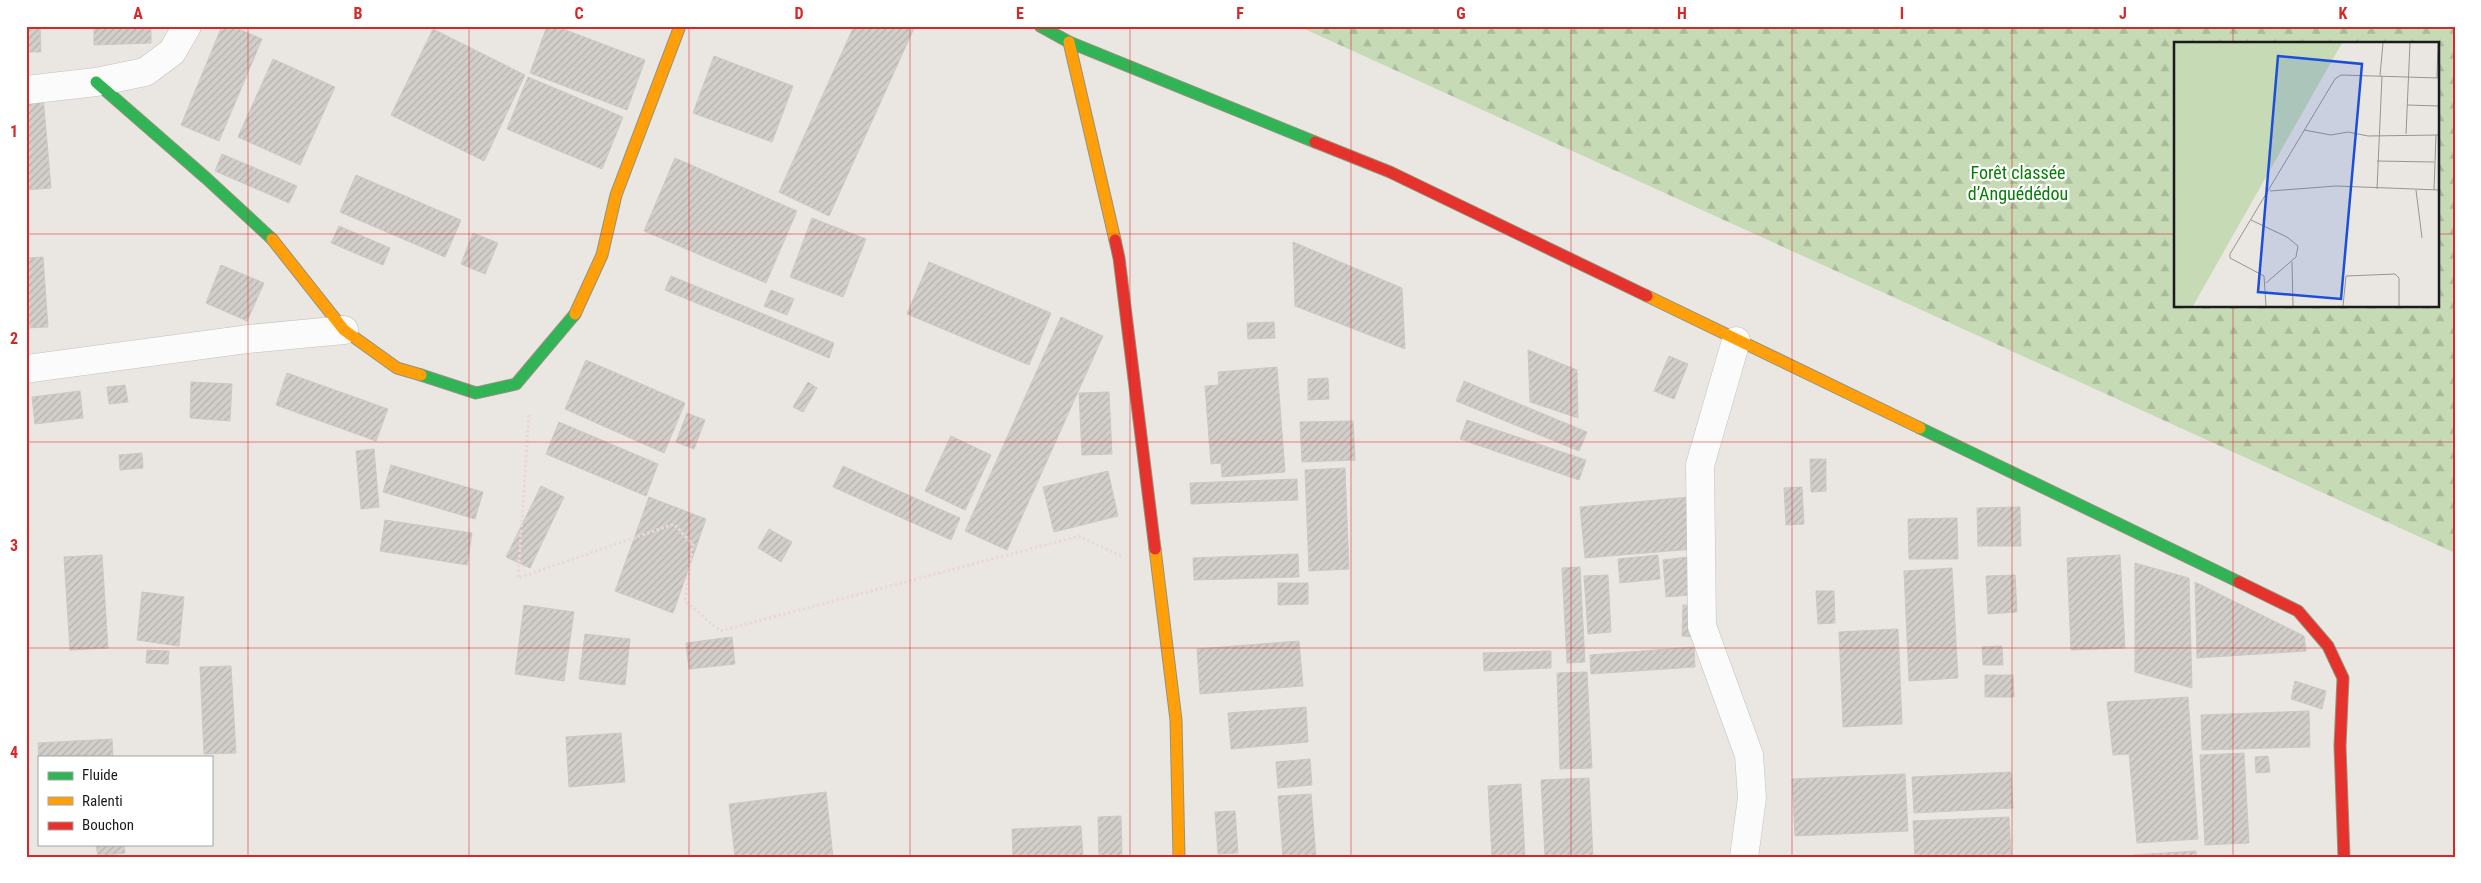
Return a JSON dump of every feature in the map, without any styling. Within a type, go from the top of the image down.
[{"type":"street","points":[[26,90],[96,82],[145,72],[172,52],[187,26]]},
{"type":"street","points":[[96,82],[206,178],[270,238],[344,330],[397,368],[476,393],[516,384],[575,314],[602,255],[616,195],[680,26]]},
{"type":"street","points":[[1040,26],[1070,42],[1390,172],[1736,341],[2298,611],[2328,646],[2342,678],[2340,746],[2344,857]]},
{"type":"street","points":[[1070,42],[1119,258],[1176,720],[1179,857]]},
{"type":"street","points":[[26,369],[248,339],[344,330]]},
{"type":"street","points":[[1736,341],[1700,465],[1702,626],[1749,755],[1752,798],[1744,857]]},
{"type":"path","points":[[533,364],[518,578],[674,524],[693,545],[685,601],[720,631],[1079,536],[1158,572]]},
{"type":"green space","name":"Forêt classée d’Anguédédou","points":[[1298,26],[2455,26],[2455,553]]},
{"type":"building","points":[[26,26],[40,26],[41,52],[26,52]]},
{"type":"building","points":[[94,26],[151,26],[151,43],[94,45]]},
{"type":"building","points":[[222,26],[232,26],[262,39],[219,141],[181,125]]},
{"type":"building","points":[[547,26],[555,26],[645,60],[627,110],[530,73]]},
{"type":"building","points":[[854,26],[915,26],[829,216],[779,192]]},
{"type":"building","points":[[433,29],[525,75],[484,161],[391,115]]},
{"type":"building","points":[[714,56],[793,86],[772,142],[693,113]]},
{"type":"building","points":[[273,59],[335,87],[300,165],[238,137]]},
{"type":"building","points":[[528,77],[623,117],[602,169],[507,129]]},
{"type":"building","points":[[43,96],[51,188],[26,190],[26,97]]},
{"type":"building","points":[[222,154],[297,186],[289,203],[215,171]]},
{"type":"building","points":[[675,158],[797,211],[766,283],[644,231]]},
{"type":"building","points":[[356,175],[461,220],[445,257],[340,212]]},
{"type":"building","points":[[812,218],[866,239],[843,297],[790,277]]},
{"type":"building","points":[[339,226],[390,248],[383,265],[331,243]]},
{"type":"building","points":[[473,233],[498,243],[485,274],[461,264]]},
{"type":"building","points":[[1293,242],[1402,288],[1405,349],[1295,306]]},
{"type":"building","points":[[43,257],[48,327],[26,328],[26,258]]},
{"type":"building","points":[[929,262],[1051,313],[1029,365],[907,314]]},
{"type":"building","points":[[221,265],[264,283],[247,321],[206,303]]},
{"type":"building","points":[[671,276],[834,343],[829,358],[665,290]]},
{"type":"building","points":[[771,290],[794,299],[787,315],[764,306]]},
{"type":"building","points":[[1061,317],[1103,336],[1007,550],[965,531]]},
{"type":"building","points":[[1274,322],[1275,338],[1248,339],[1247,323]]},
{"type":"building","points":[[1528,350],[1577,370],[1578,418],[1530,402]]},
{"type":"building","points":[[1669,356],[1688,364],[1674,399],[1654,391]]},
{"type":"building","points":[[586,360],[685,403],[664,453],[565,409]]},
{"type":"building","points":[[1277,367],[1285,472],[1222,477],[1221,463],[1211,464],[1205,386],[1219,385],[1218,372]]},
{"type":"building","points":[[287,373],[388,409],[376,441],[276,405]]},
{"type":"building","points":[[1328,378],[1329,399],[1308,400],[1308,379]]},
{"type":"building","points":[[1464,381],[1587,432],[1579,451],[1456,401]]},
{"type":"building","points":[[191,382],[232,384],[230,421],[190,418]]},
{"type":"building","points":[[808,382],[817,388],[803,412],[793,407]]},
{"type":"building","points":[[125,385],[128,402],[109,404],[107,387]]},
{"type":"building","points":[[80,391],[83,418],[35,424],[32,397]]},
{"type":"building","points":[[1109,392],[1112,454],[1082,455],[1079,393]]},
{"type":"building","points":[[687,413],[705,420],[694,449],[676,442]]},
{"type":"building","points":[[1467,420],[1586,460],[1579,480],[1460,439]]},
{"type":"building","points":[[1353,421],[1355,460],[1302,462],[1300,422]]},
{"type":"building","points":[[559,422],[658,464],[646,496],[546,454]]},
{"type":"building","points":[[951,436],[991,455],[965,510],[925,491]]},
{"type":"building","points":[[374,449],[379,507],[361,509],[356,451]]},
{"type":"building","points":[[142,453],[143,468],[120,470],[119,455]]},
{"type":"building","points":[[1810,459],[1826,459],[1826,491],[1811,492]]},
{"type":"building","points":[[391,465],[483,492],[475,519],[383,492]]},
{"type":"building","points":[[843,466],[960,518],[951,540],[833,487]]},
{"type":"building","points":[[1345,468],[1349,569],[1309,571],[1305,470]]},
{"type":"building","points":[[1108,471],[1118,516],[1054,532],[1043,487]]},
{"type":"building","points":[[1297,479],[1298,500],[1191,504],[1190,483]]},
{"type":"building","points":[[541,486],[564,497],[530,568],[506,557]]},
{"type":"building","points":[[1802,487],[1804,524],[1786,525],[1784,488]]},
{"type":"building","points":[[649,497],[706,519],[673,613],[615,591]]},
{"type":"building","points":[[1689,497],[1694,549],[1585,558],[1580,507]]},
{"type":"building","points":[[2020,507],[2021,546],[1978,546],[1977,508]]},
{"type":"building","points":[[1957,518],[1958,559],[1909,559],[1908,519]]},
{"type":"building","points":[[385,520],[472,533],[467,565],[380,551]]},
{"type":"building","points":[[769,529],[792,542],[781,562],[758,548]]},
{"type":"building","points":[[1298,554],[1299,577],[1194,580],[1193,558]]},
{"type":"building","points":[[102,555],[108,648],[70,650],[64,557]]},
{"type":"building","points":[[1658,555],[1660,579],[1620,583],[1618,559]]},
{"type":"building","points":[[2120,555],[2125,648],[2071,650],[2067,558]]},
{"type":"building","points":[[1687,557],[1691,595],[1666,597],[1663,560]]},
{"type":"building","points":[[2135,563],[2189,578],[2192,688],[2135,672]]},
{"type":"building","points":[[1580,567],[1585,662],[1567,663],[1562,568]]},
{"type":"building","points":[[1952,568],[1958,678],[1909,681],[1904,571]]},
{"type":"building","points":[[1608,575],[1611,632],[1588,634],[1584,576]]},
{"type":"building","points":[[2015,575],[2017,612],[1988,614],[1986,576]]},
{"type":"building","points":[[2195,582],[2304,636],[2306,651],[2197,658]]},
{"type":"building","points":[[1278,583],[1308,583],[1308,604],[1278,605]]},
{"type":"building","points":[[1816,591],[1834,591],[1835,623],[1818,624]]},
{"type":"building","points":[[142,592],[184,597],[179,646],[137,640]]},
{"type":"building","points":[[524,605],[574,612],[564,681],[515,674]]},
{"type":"building","points":[[1683,605],[1697,605],[1695,637],[1682,636]]},
{"type":"building","points":[[1898,629],[1902,724],[1843,727],[1839,632]]},
{"type":"building","points":[[585,634],[630,639],[625,685],[579,679]]},
{"type":"building","points":[[732,637],[735,664],[689,669],[686,643]]},
{"type":"building","points":[[1299,641],[1303,686],[1200,694],[1197,649]]},
{"type":"building","points":[[2002,646],[2003,665],[1983,665],[1982,647]]},
{"type":"building","points":[[1694,647],[1695,667],[1591,674],[1590,655]]},
{"type":"building","points":[[147,650],[169,651],[168,664],[146,663]]},
{"type":"building","points":[[1551,651],[1551,668],[1484,671],[1483,653]]},
{"type":"building","points":[[231,666],[236,753],[204,754],[200,667]]},
{"type":"building","points":[[1587,672],[1592,768],[1560,769],[1557,673]]},
{"type":"building","points":[[1985,675],[2013,675],[2014,697],[1985,697]]},
{"type":"building","points":[[2295,681],[2326,691],[2322,709],[2291,699]]},
{"type":"building","points":[[2188,697],[2198,839],[2137,843],[2129,754],[2113,755],[2107,702]]},
{"type":"building","points":[[1306,707],[1308,742],[1231,749],[1228,713]]},
{"type":"building","points":[[2309,711],[2310,747],[2202,750],[2201,715]]},
{"type":"building","points":[[621,733],[625,782],[569,787],[566,737]]},
{"type":"building","points":[[112,739],[113,756],[39,756],[38,743]]},
{"type":"building","points":[[2244,753],[2249,843],[2205,845],[2200,755]]},
{"type":"building","points":[[2268,756],[2270,772],[2256,773],[2255,757]]},
{"type":"building","points":[[1310,759],[1312,785],[1278,788],[1276,762]]},
{"type":"building","points":[[2011,772],[2013,808],[1914,813],[1912,777]]},
{"type":"building","points":[[1905,774],[1908,831],[1795,836],[1792,779]]},
{"type":"building","points":[[1589,778],[1593,857],[1545,857],[1541,780]]},
{"type":"building","points":[[1521,784],[1525,857],[1492,857],[1488,786]]},
{"type":"building","points":[[826,792],[833,857],[735,857],[729,804]]},
{"type":"building","points":[[1311,794],[1316,857],[1283,857],[1278,796]]},
{"type":"building","points":[[1235,811],[1238,853],[1218,854],[1215,812]]},
{"type":"building","points":[[1121,816],[1122,857],[1099,857],[1098,817]]},
{"type":"building","points":[[2009,817],[2011,857],[1915,857],[1913,821]]},
{"type":"building","points":[[1081,826],[1083,857],[1013,857],[1012,829]]},
{"type":"building","points":[[96,846],[124,846],[125,853],[98,856]]},
{"type":"building","points":[[2196,851],[2197,857],[2133,857],[2133,855]]},
{"type":"traffic: fast","points":[[1040,26],[1069,42],[1315,142]]},
{"type":"traffic: fast","points":[[96,82],[206,178],[272,239]]},
{"type":"traffic: fast","points":[[421,375],[476,393],[516,384],[575,314]]},
{"type":"traffic: fast","points":[[1920,428],[2239,582]]},
{"type":"traffic: slow","points":[[575,314],[602,255],[616,195],[680,26]]},
{"type":"traffic: slow","points":[[1069,42],[1115,240]]},
{"type":"traffic: slow","points":[[272,239],[344,330],[397,368],[421,375]]},
{"type":"traffic: slow","points":[[1647,296],[1920,428]]},
{"type":"traffic: slow","points":[[1155,549],[1176,720],[1179,857]]},
{"type":"traffic: jam","points":[[1315,142],[1390,172],[1647,296]]},
{"type":"traffic: jam","points":[[1115,240],[1119,258],[1155,549]]},
{"type":"traffic: jam","points":[[2239,582],[2298,611],[2328,646],[2343,678],[2340,746],[2344,857]]}]
